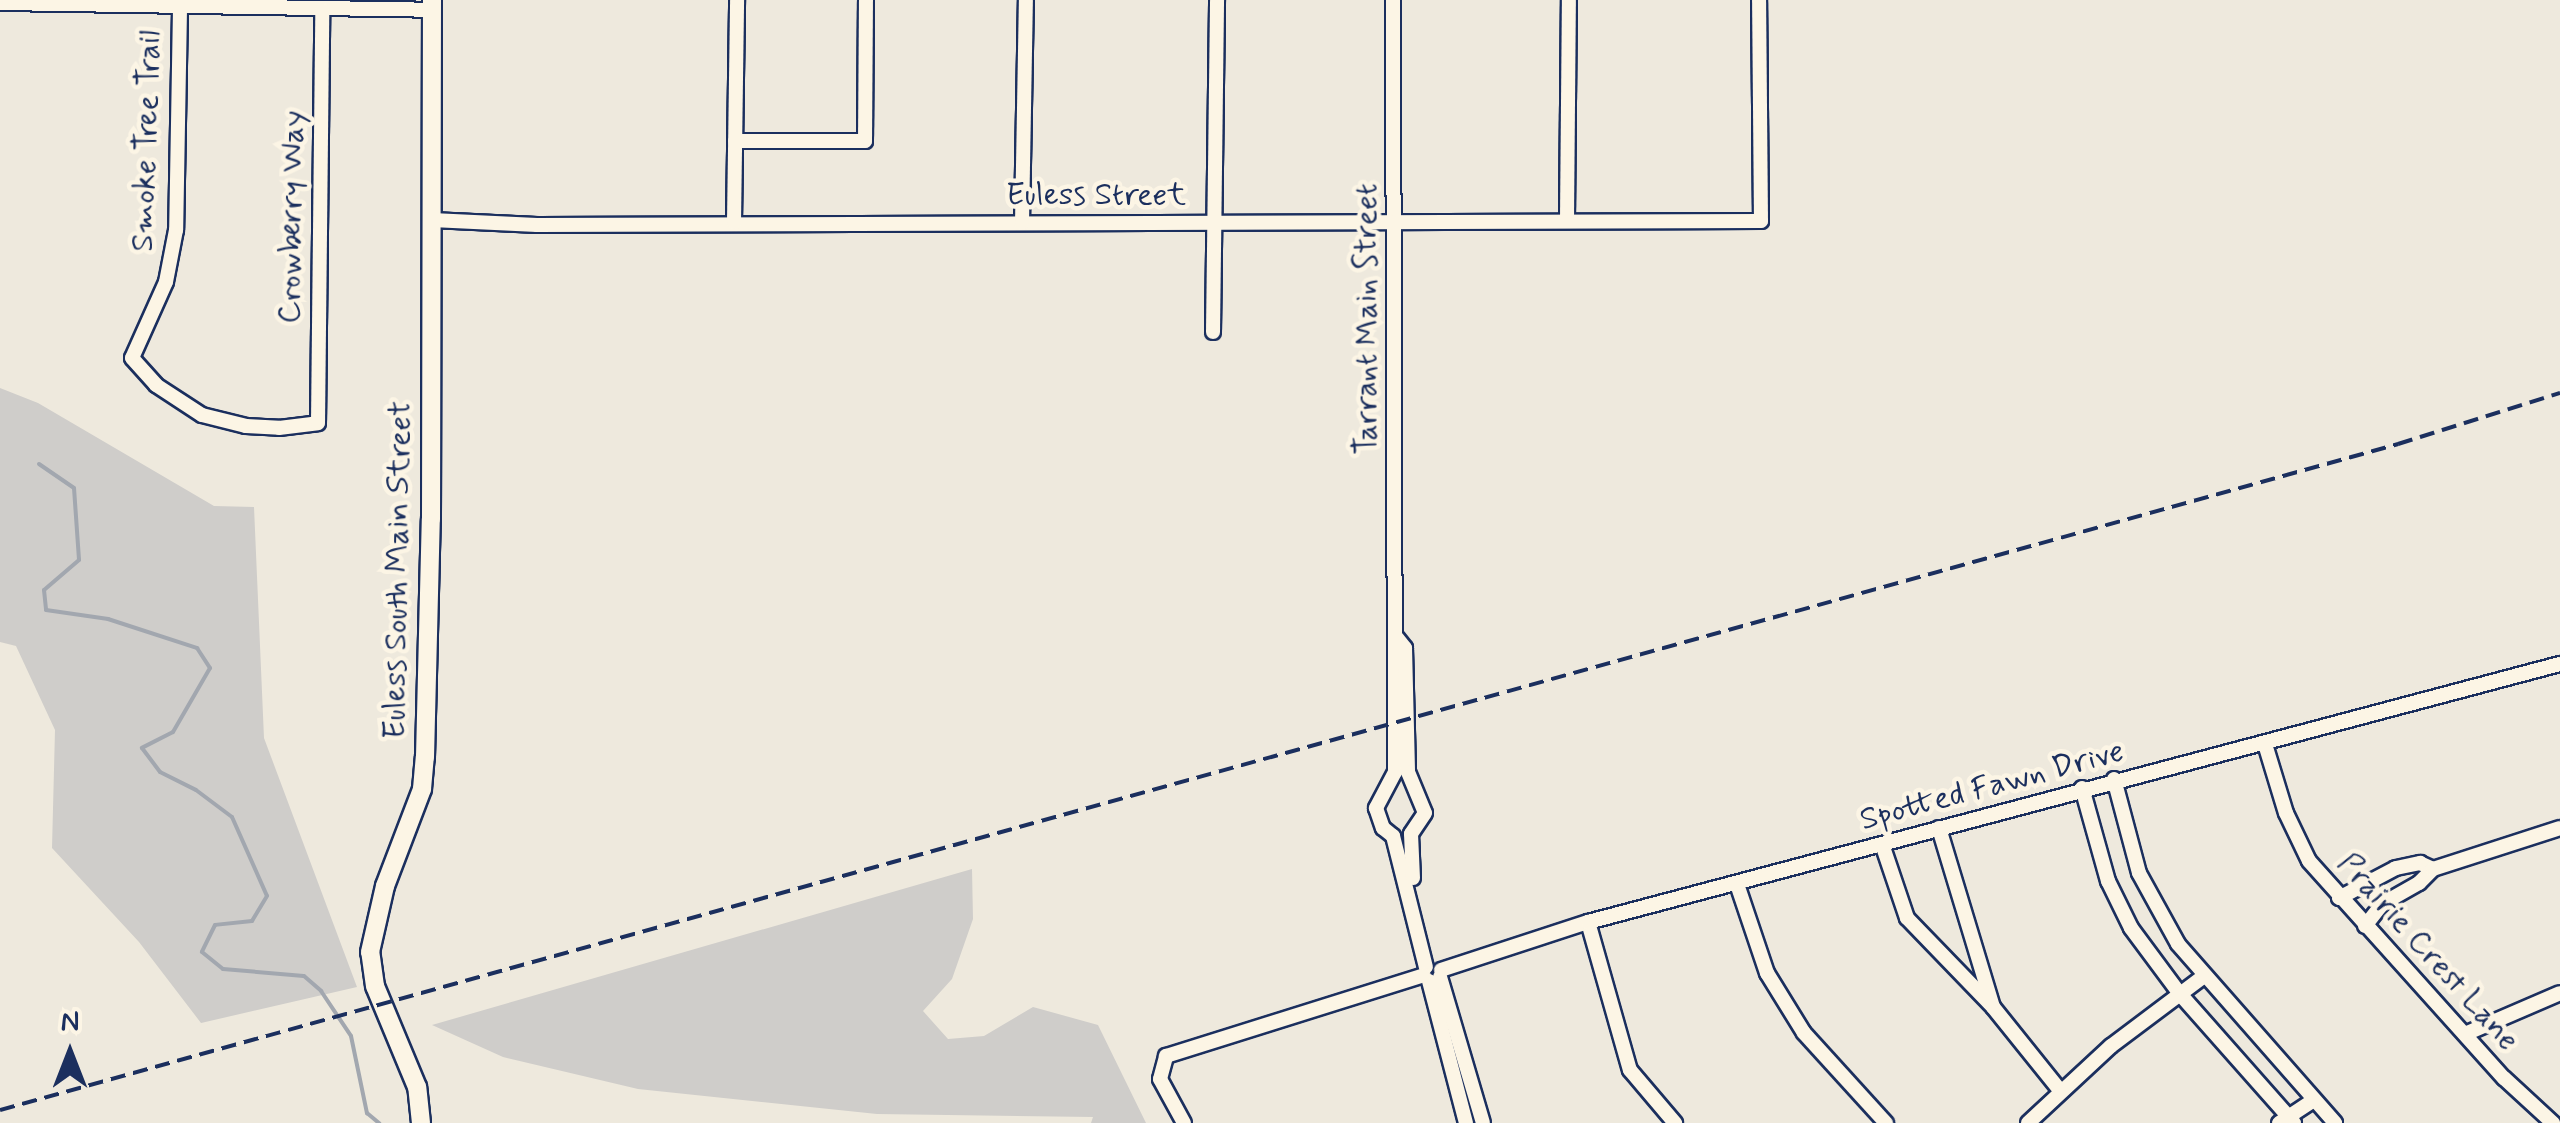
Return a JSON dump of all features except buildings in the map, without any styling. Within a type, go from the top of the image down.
[{"type":"street","points":[[734,222],[737,0]]},
{"type":"street","points":[[734,141],[864,141],[866,0]]},
{"type":"street","points":[[1022,223],[1026,0]]},
{"type":"street","points":[[1214,332],[1217,0]]},
{"type":"street","name":"Tarrant Main Street","points":[[1393,0],[1397,638],[1405,648],[1400,713]]},
{"type":"street","points":[[1567,218],[1569,0]]},
{"type":"street","name":"Euless Street","points":[[432,220],[537,225],[1567,218],[1760,221],[1759,0]]},
{"type":"street","points":[[0,3],[322,10],[432,5]]},
{"type":"street","name":"Euless South Main Street","points":[[421,1123],[418,1087],[375,986],[370,952],[374,924],[422,789],[432,5]]},
{"type":"street","name":"Smoke Tree Trail","points":[[180,8],[176,230],[166,282],[132,358],[156,385],[202,415],[246,426],[279,428],[318,423]]},
{"type":"street","name":"Crowberry Way","points":[[318,423],[322,10]]},
{"type":"street","name":"Spotted Fawn Drive","points":[[1184,1123],[1162,1088],[1160,1071],[1166,1056],[1180,1049],[1588,922],[2114,779],[2265,744],[2560,664]]},
{"type":"street","points":[[1400,713],[1408,772],[1425,813],[1411,834],[1416,893],[1466,1123]]},
{"type":"street","points":[[1400,713],[1395,772],[1376,808],[1384,828],[1393,836],[1480,1122]]},
{"type":"street","name":"Prairie Crest Lane","points":[[2265,744],[2286,813],[2309,861],[2465,1034],[2552,1123]]},
{"type":"street","points":[[2114,779],[2140,873],[2154,908],[2203,977],[2335,1123]]},
{"type":"street","points":[[2082,788],[2118,904],[2180,994],[2287,1121],[2314,1100]]},
{"type":"street","points":[[1939,828],[1992,1007]]},
{"type":"street","points":[[2365,926],[2382,904],[2419,884],[2433,869],[2560,828]]},
{"type":"street","points":[[1393,836],[1411,834]]},
{"type":"street","points":[[1882,844],[1907,918],[1992,1007],[2060,1089]]},
{"type":"street","points":[[2339,898],[2396,868],[2420,863],[2433,869]]},
{"type":"street","points":[[1737,884],[1767,973],[1804,1033],[1886,1123]]},
{"type":"street","points":[[1588,922],[1630,1070],[1675,1123]]},
{"type":"street","points":[[2028,1123],[2060,1089],[2203,977]]},
{"type":"street","points":[[2465,1034],[2560,993]]},
{"type":"shaded area","points":[[0,388],[38,403],[214,506],[254,507],[264,738],[357,987],[201,1023],[139,942],[52,848],[55,730],[16,646],[0,642]]},
{"type":"shaded area","points":[[972,869],[973,919],[952,979],[923,1011],[948,1039],[984,1036],[1033,1007],[1098,1025],[1146,1123],[1091,1123],[1093,1117],[877,1114],[638,1089],[503,1057],[432,1025]]},
{"type":"waterway","points":[[39,464],[74,488],[79,560],[44,590],[46,610],[108,619],[197,648],[210,668],[173,732],[142,748],[160,772],[196,790],[232,817],[267,896],[252,921],[215,925],[202,952],[223,969],[304,976],[321,991],[351,1036],[367,1113],[379,1123]]},
{"type":"railway","points":[[0,1110],[2398,444],[2560,393]]}]
